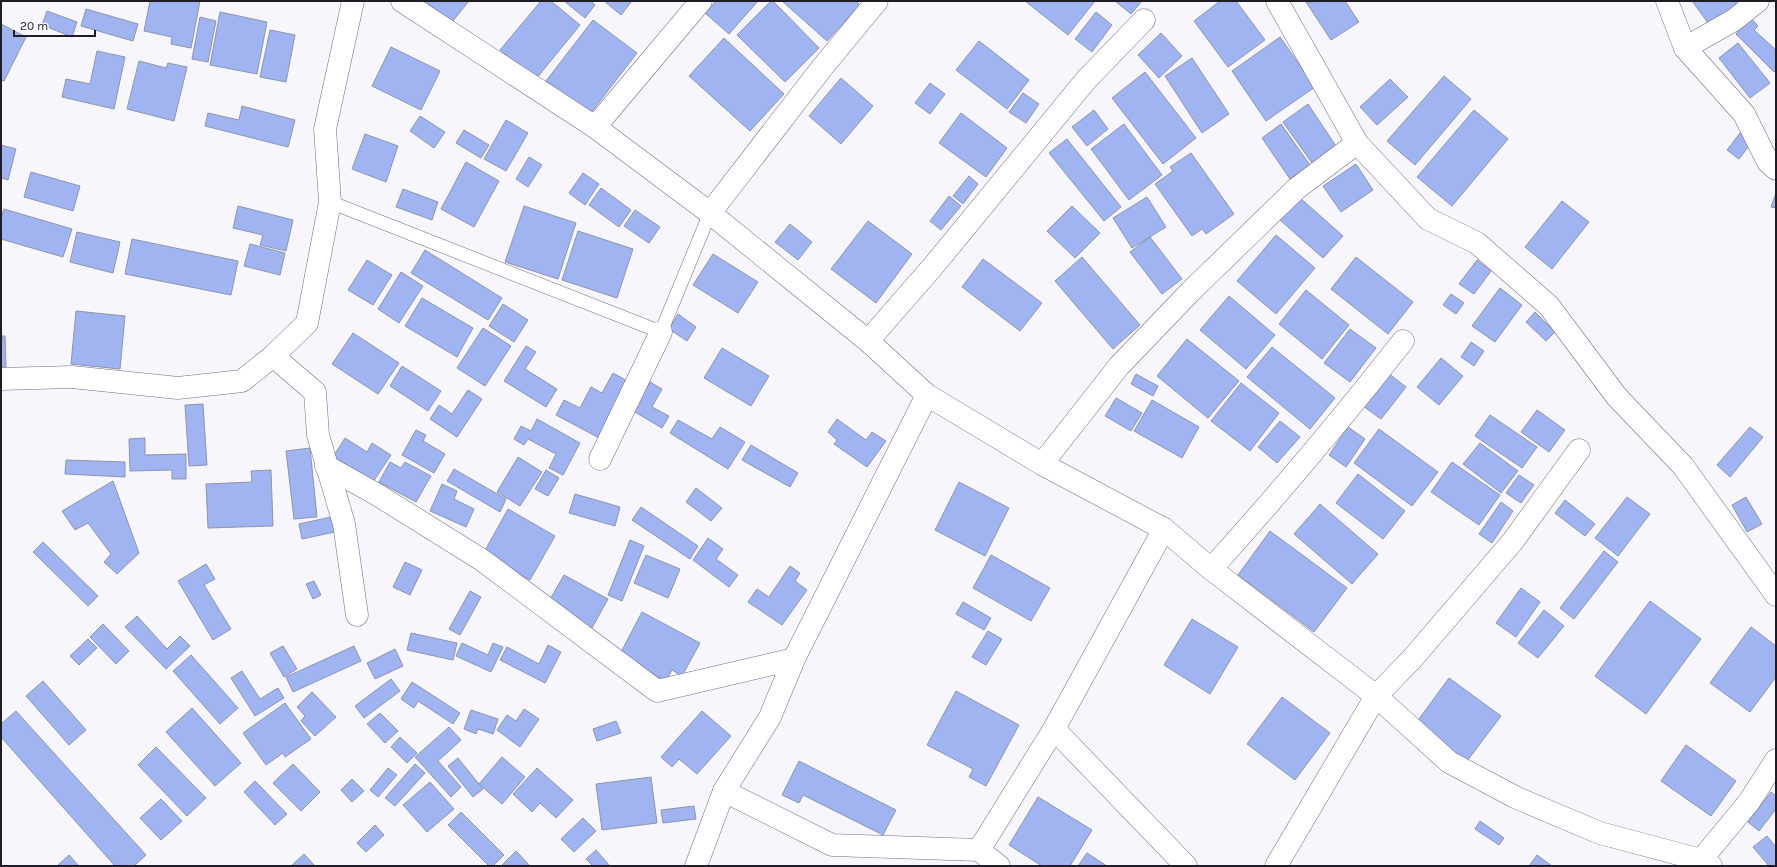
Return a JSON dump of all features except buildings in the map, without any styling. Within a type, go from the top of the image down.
[{"type":"street","points":[[1,378],[72,377],[178,388],[242,381],[273,356],[307,323],[330,202],[325,129],[353,1]]},
{"type":"street","points":[[402,1],[595,127],[710,213],[868,341],[927,395],[1042,464],[1164,529],[1212,569],[1376,696],[1449,762],[1517,798],[1600,833],[1706,863],[1749,802],[1776,760]]},
{"type":"street","points":[[595,127],[700,1]]},
{"type":"street","points":[[710,213],[821,69],[877,1]]},
{"type":"street","points":[[1277,1],[1357,143],[1428,219],[1477,243],[1549,306],[1618,397],[1683,466],[1776,595]]},
{"type":"street","points":[[1668,1],[1685,48],[1744,114],[1768,162],[1776,169]]},
{"type":"street","points":[[1685,48],[1734,20],[1758,1]]},
{"type":"street","points":[[868,341],[935,264],[1086,80],[1144,20]]},
{"type":"street","points":[[1042,464],[1119,366],[1185,296],[1296,189],[1357,143]]},
{"type":"street","points":[[600,459],[662,332]]},
{"type":"street","points":[[1212,569],[1265,510],[1338,424],[1403,341]]},
{"type":"street","points":[[273,356],[315,392],[318,435],[344,524],[356,615]]},
{"type":"street","points":[[696,866],[724,791],[770,717],[794,659],[927,395]]},
{"type":"street","points":[[1276,866],[1376,696],[1412,659],[1513,541],[1579,450]]},
{"type":"street","points":[[326,466],[376,494],[482,560],[657,691],[794,659]]},
{"type":"street","points":[[979,850],[1054,729],[1164,529]]},
{"type":"street","points":[[1054,729],[1186,866]]},
{"type":"street","points":[[724,791],[832,845],[979,850],[999,866]]},
{"type":"lane","points":[[330,202],[662,332],[710,213]]}]
